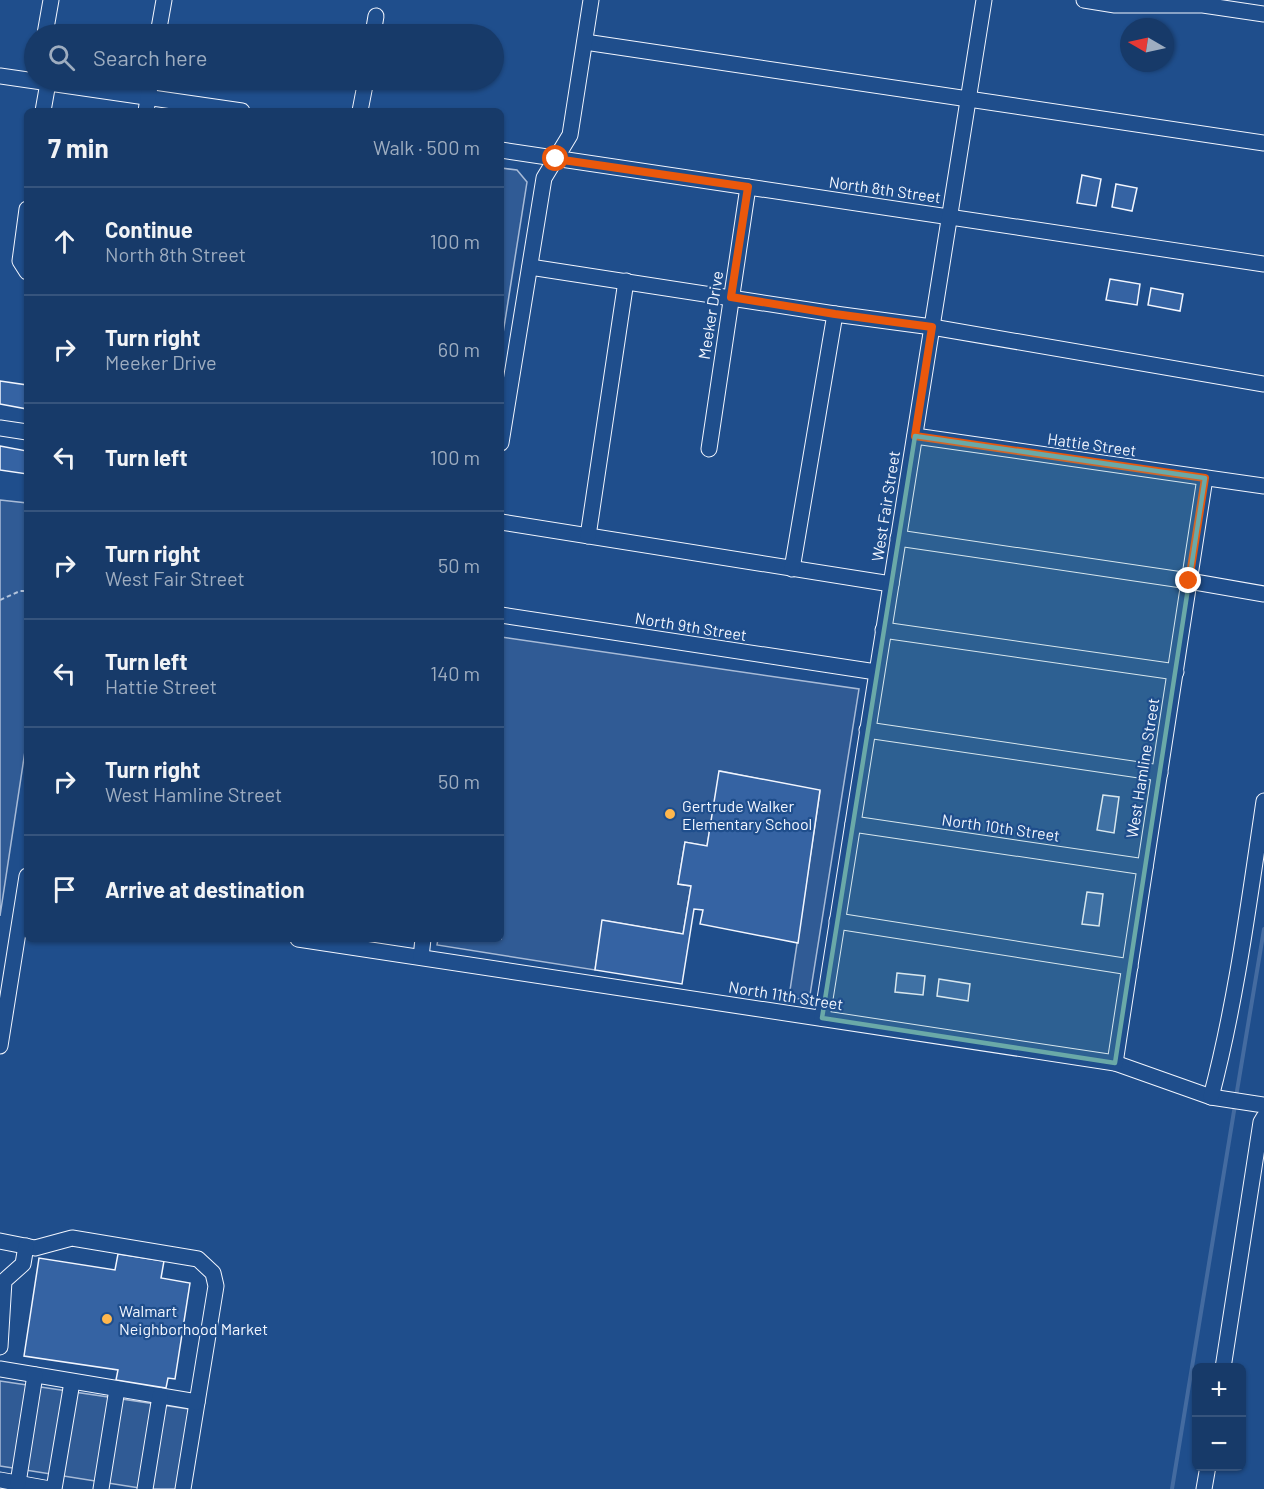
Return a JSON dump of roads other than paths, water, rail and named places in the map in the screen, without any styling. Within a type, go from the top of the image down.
[{"type":"street","points":[[47,24],[51,0]]},
{"type":"street","points":[[160,24],[164,0]]},
{"type":"street","points":[[504,406],[508,356],[530,267],[544,178],[570,135],[591,0]]},
{"type":"street","name":"West Fair Street","points":[[822,1018],[984,0]]},
{"type":"street","points":[[1084,0],[1115,4],[1203,5],[1264,14]]},
{"type":"street","points":[[375,24],[376,15]]},
{"type":"street","points":[[585,42],[1264,143]]},
{"type":"street","points":[[0,76],[24,79]]},
{"type":"street","points":[[42,90],[43,108]]},
{"type":"street","points":[[82,90],[147,104],[201,108]]},
{"type":"street","points":[[361,108],[364,90]]},
{"type":"street","name":"North 8th Street","points":[[504,150],[1264,264]]},
{"type":"street","name":"Meeker Drive","points":[[709,449],[748,187]]},
{"type":"street","points":[[24,231],[20,261],[24,267]]},
{"type":"street","points":[[530,267],[932,327],[1263,382]]},
{"type":"street","points":[[588,536],[626,282]]},
{"type":"street","points":[[792,568],[835,314]]},
{"type":"street","points":[[0,428],[24,432]]},
{"type":"street","name":"Hattie Street","points":[[915,436],[1264,486]]},
{"type":"street","name":"West Hamline Street","points":[[1115,1063],[1205,478]]},
{"type":"street","points":[[504,522],[891,584]]},
{"type":"street","points":[[898,538],[1264,594]]},
{"type":"street","name":"North 9th Street","points":[[504,615],[876,672]]},
{"type":"street","points":[[883,630],[1176,672]]},
{"type":"street","points":[[867,730],[1160,773]]},
{"type":"street","points":[[1218,1098],[1222,1054],[1239,974],[1264,801]]},
{"type":"street","name":"North 10th Street","points":[[853,824],[1145,867]]},
{"type":"street","points":[[0,1046],[24,905]]},
{"type":"street","points":[[837,921],[1130,967]]},
{"type":"street","name":"North 11th Street","points":[[318,942],[1115,1063],[1218,1098],[1263,1108]]},
{"type":"street","points":[[421,957],[423,942]]},
{"type":"street","points":[[1224,1363],[1263,1108]]},
{"type":"street","points":[[0,1241],[35,1248],[72,1238],[198,1258],[213,1273],[216,1286],[183,1489]]},
{"type":"street","points":[[0,1347],[4,1281],[23,1264],[26,1246]]},
{"type":"street","points":[[0,1369],[197,1402]]},
{"type":"street","points":[[18,1483],[35,1375]]},
{"type":"street","points":[[54,1489],[72,1382]]},
{"type":"street","points":[[101,1489],[117,1389]]},
{"type":"street","points":[[145,1489],[160,1396]]},
{"type":"street","points":[[1204,1489],[1207,1471]]},
{"type":"street","points":[[0,1480],[50,1489]]},
{"type":"waterway","points":[[1236,1097],[1264,929]]},
{"type":"waterway","points":[[1172,1489],[1235,1105]]},
{"type":"place","name":"Gertrude Walker Elementary School","points":[[670,814]]},
{"type":"place","name":"Walmart Neighborhood Market","points":[[107,1319]]}]
